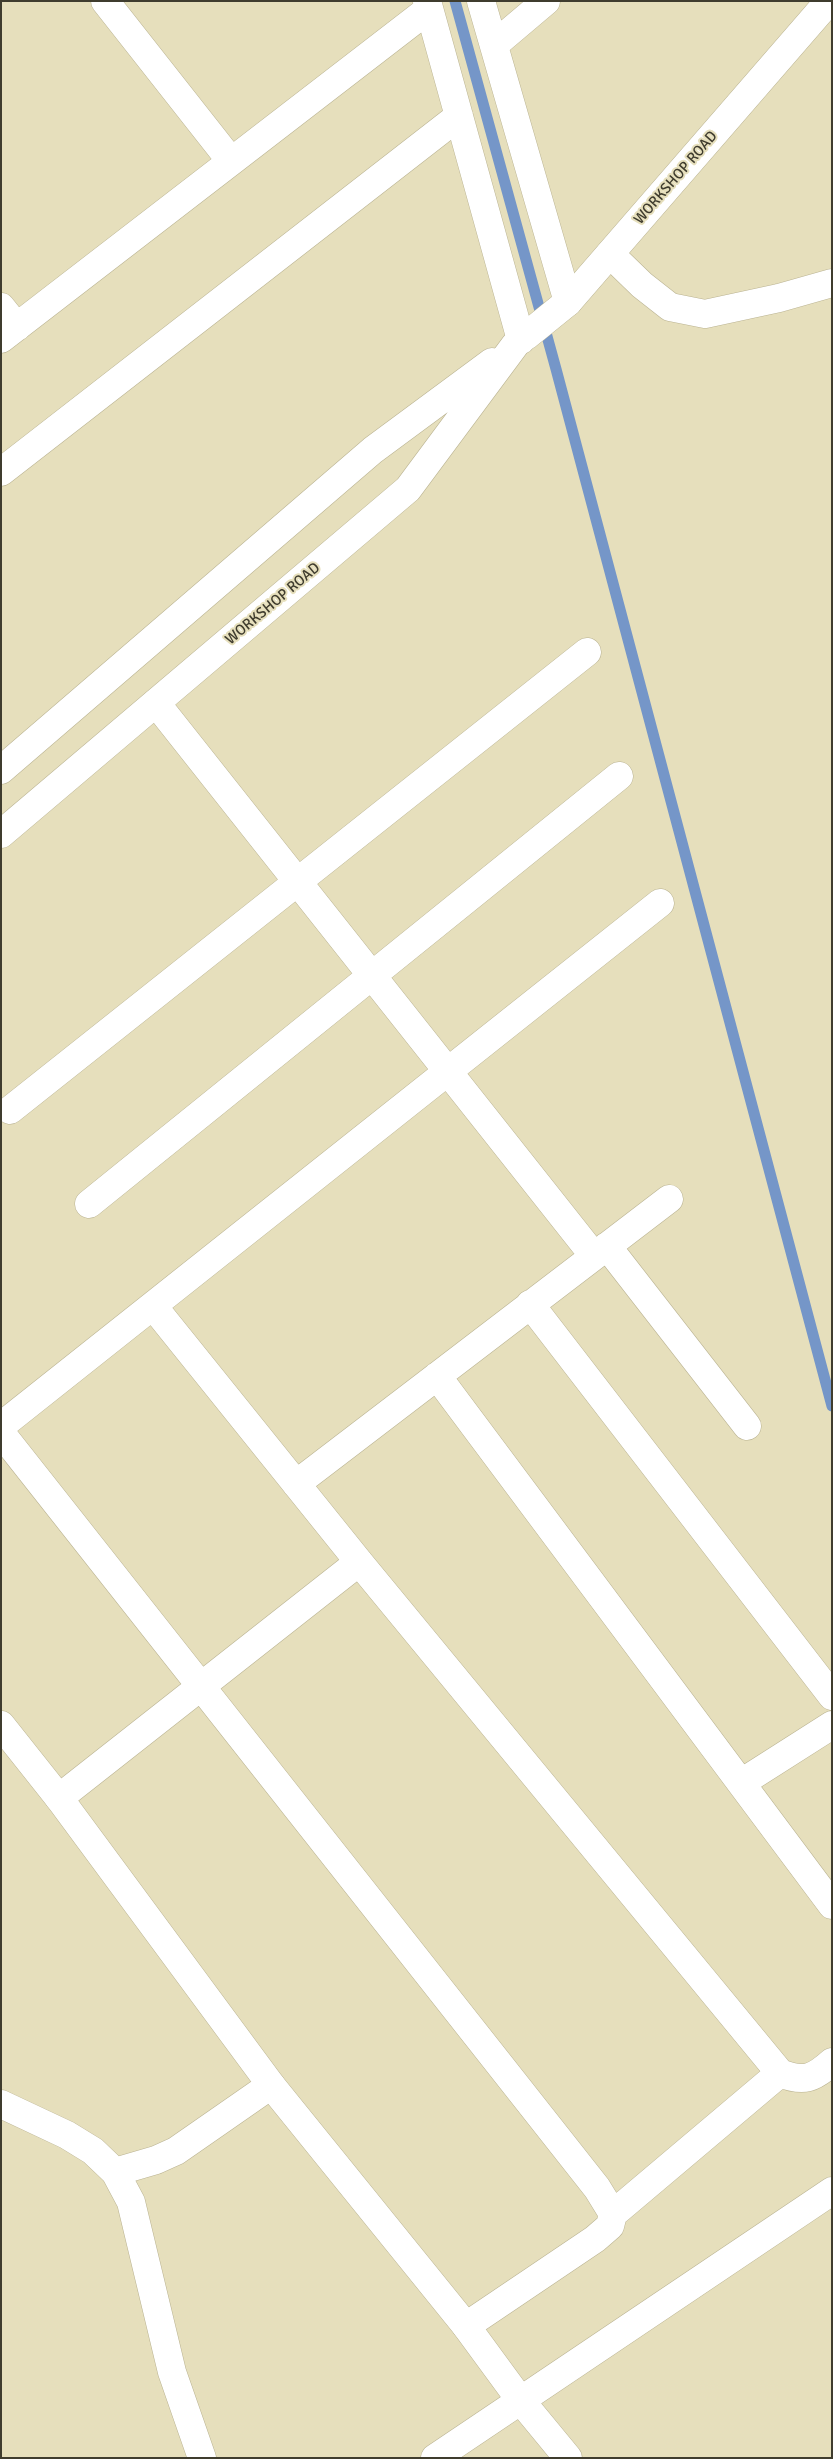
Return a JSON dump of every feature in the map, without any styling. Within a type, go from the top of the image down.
[{"type":"street","points":[[105,1],[231,162]]},
{"type":"street","points":[[481,1],[562,307]]},
{"type":"street","points":[[494,45],[546,1]]},
{"type":"street","name":"WORKSHOP ROAD","points":[[1,770],[373,450],[521,340],[562,307],[828,1]]},
{"type":"street","points":[[6,324],[231,162],[428,5],[521,340]]},
{"type":"street","points":[[1,472],[459,116]]},
{"type":"street","points":[[610,254],[670,307],[705,314],[779,298],[832,283]]},
{"type":"street","name":"WORKSHOP ROAD","points":[[1,834],[408,489],[521,340]]},
{"type":"street","points":[[10,1110],[587,652]]},
{"type":"street","points":[[156,703],[448,1071],[746,1426]]},
{"type":"street","points":[[89,1204],[619,776]]},
{"type":"street","points":[[1,1426],[660,902]]},
{"type":"street","points":[[296,1484],[668,1199]]},
{"type":"street","points":[[530,1304],[832,1696]]},
{"type":"street","points":[[153,1306],[359,1562],[780,2073],[792,2078],[812,2078],[832,2062]]},
{"type":"street","points":[[437,1376],[832,1905]]},
{"type":"street","points":[[1,1433],[597,2188],[613,2214]]},
{"type":"street","points":[[59,1798],[359,1562]]},
{"type":"street","points":[[1,1725],[59,1798],[271,2085],[466,2326],[521,2402],[568,2458]]},
{"type":"street","points":[[741,1783],[832,1725]]},
{"type":"street","points":[[466,2326],[596,2238],[610,2226],[613,2214],[780,2073]]},
{"type":"street","points":[[115,2172],[156,2160],[176,2150],[271,2085]]},
{"type":"street","points":[[1,2104],[67,2135],[92,2151],[115,2172],[131,2202],[172,2372],[202,2458]]},
{"type":"street","points":[[435,2458],[521,2402],[832,2191]]},
{"type":"waterway","points":[[455,1],[556,369],[832,1406]]}]
